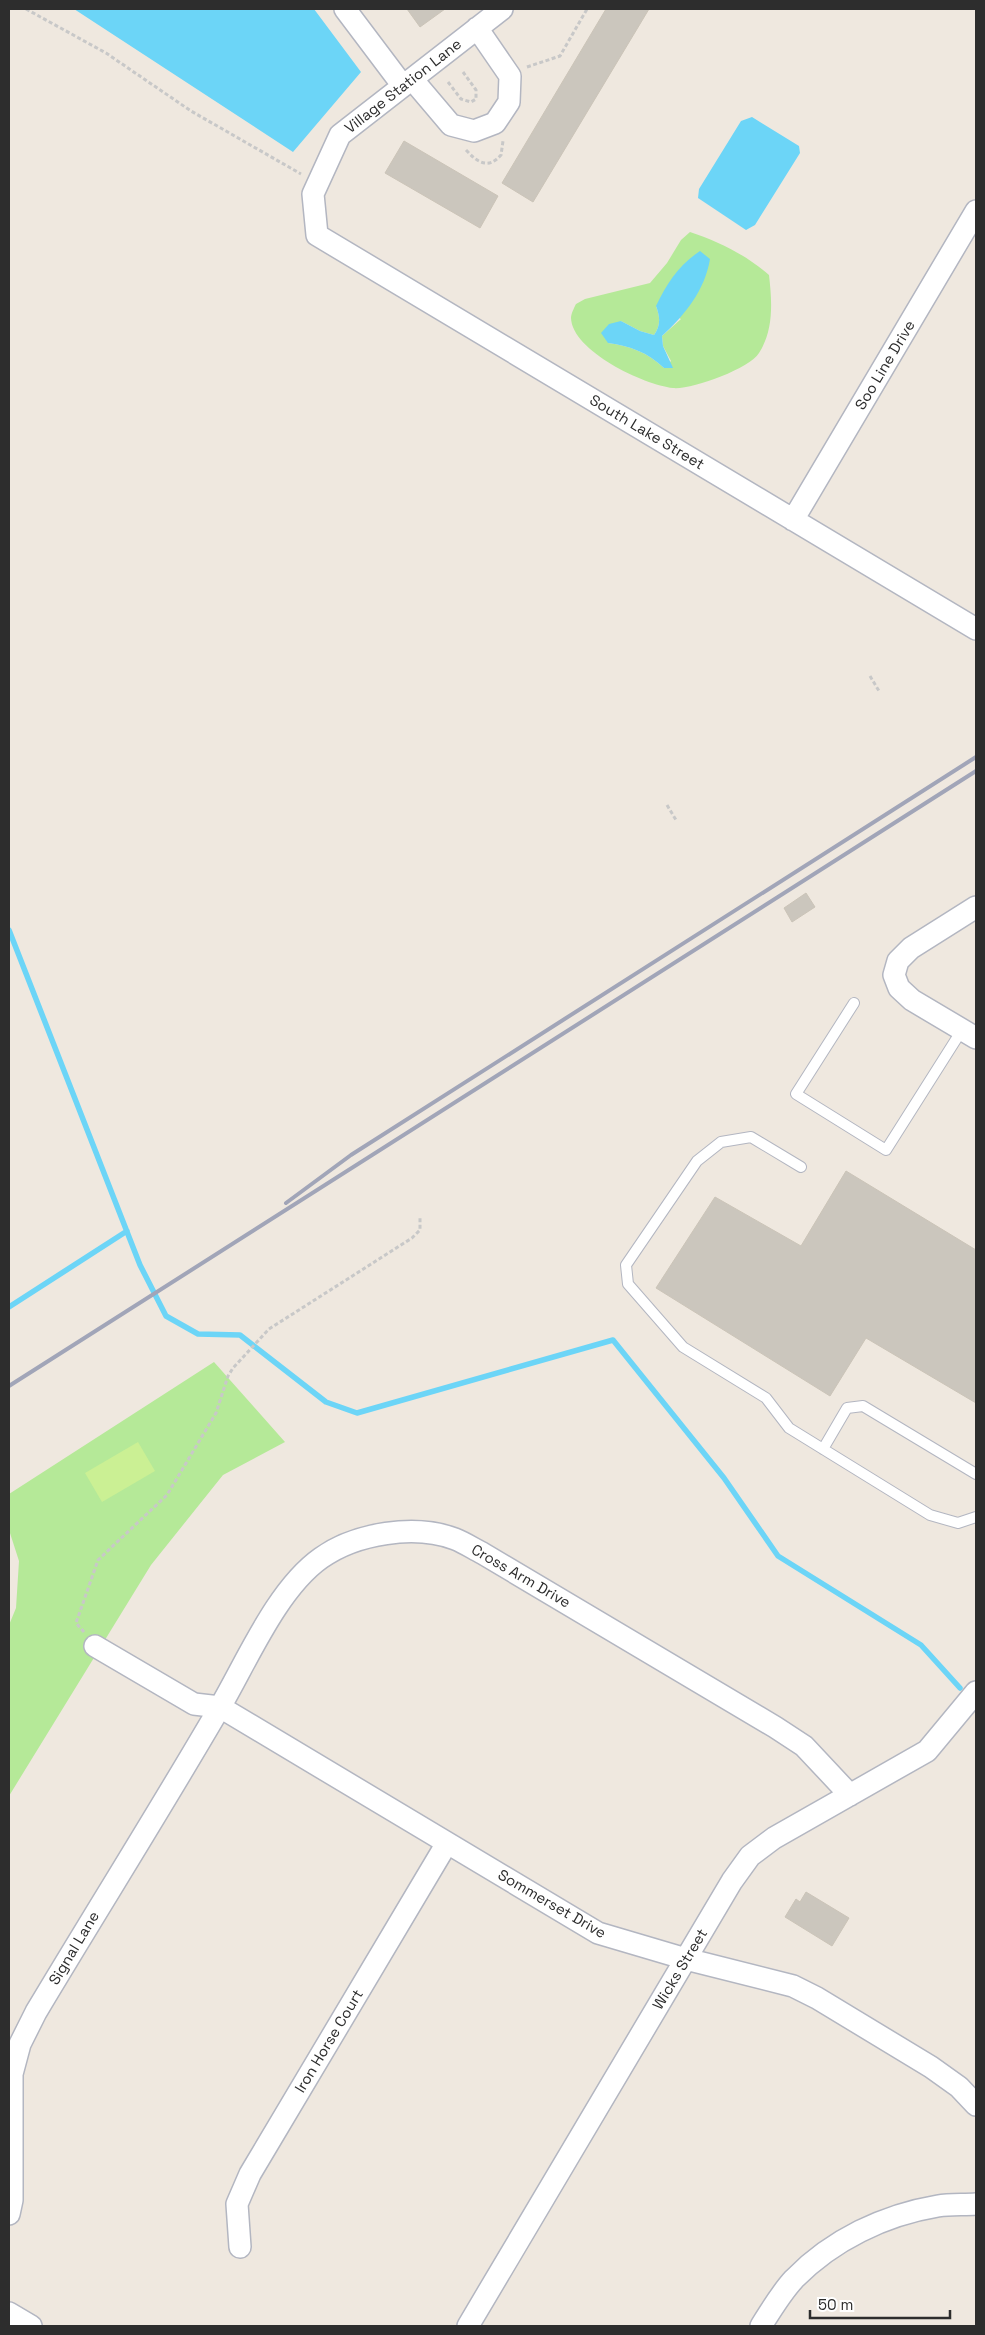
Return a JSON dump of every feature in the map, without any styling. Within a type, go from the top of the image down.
[{"type":"street","points":[[345,9],[407,82],[451,125],[474,131],[495,123],[509,102],[510,76],[477,28]]},
{"type":"street","name":"Village Station Lane","points":[[318,235],[313,194],[340,135],[502,9]]},
{"type":"street","name":"Soo Line Drive","points":[[793,520],[976,211]]},
{"type":"street","name":"South Lake Street","points":[[318,235],[976,630]]},
{"type":"street","points":[[969,1034],[912,1000],[899,988],[894,974],[898,961],[912,948],[943,928],[972,915]]},
{"type":"street","name":"Cross Arm Drive","points":[[220,1708],[279,1604],[298,1579],[321,1558],[343,1545],[368,1536],[420,1533],[455,1539],[482,1553],[775,1726],[804,1746],[850,1795]]},
{"type":"street","points":[[96,1646],[194,1704],[220,1708]]},
{"type":"street","name":"Wicks Street","points":[[468,2326],[732,1881],[750,1856],[774,1838],[927,1750],[976,1692]]},
{"type":"street","name":"Sommerset Drive","points":[[220,1708],[598,1933],[686,1959],[793,1986],[931,2067],[959,2087],[976,2105]]},
{"type":"street","name":"Signal Lane","points":[[9,2214],[12,2200],[10,2100],[14,2067],[20,2044],[36,2012],[220,1708]]},
{"type":"street","name":"Iron Horse Court","points":[[240,2247],[237,2204],[250,2174],[447,1843]]},
{"type":"street","points":[[761,2326],[793,2280],[820,2256],[846,2239],[902,2214],[940,2206],[976,2204]]},
{"type":"street","points":[[9,2313],[31,2326]]},
{"type":"lane","points":[[854,1003],[796,1094],[886,1150],[969,1034]]},
{"type":"lane","points":[[801,1167],[751,1137],[721,1142],[697,1161],[626,1265],[628,1284],[683,1347],[766,1398],[789,1428],[930,1515],[958,1523],[976,1517]]},
{"type":"lane","points":[[823,1449],[847,1408],[863,1406],[976,1474]]},
{"type":"path","points":[[26,9],[106,53],[191,111],[302,175]]},
{"type":"path","points":[[520,70],[560,56],[588,9]]},
{"type":"path","points":[[448,82],[462,99],[471,102],[476,99],[474,84],[463,72]]},
{"type":"path","points":[[466,150],[476,161],[486,164],[493,162],[501,155],[503,137]]},
{"type":"path","points":[[870,676],[879,691]]},
{"type":"path","points":[[667,805],[676,820]]},
{"type":"path","points":[[96,1646],[76,1623],[98,1560],[167,1494],[216,1413],[228,1376],[233,1368],[269,1329],[403,1245],[420,1230],[420,1217]]},
{"type":"green space","points":[[690,232],[712,240],[742,255],[769,275],[771,315],[764,344],[759,353],[744,366],[693,386],[673,388],[628,373],[596,354],[574,330],[571,318],[576,304],[585,299],[650,283],[667,263],[681,240]],"holes":[[[656,306],[681,319],[662,336],[663,346],[671,361],[664,368],[638,351],[608,343],[621,321],[640,331],[654,335],[659,321]]]},
{"type":"green space","points":[[214,1362],[285,1442],[223,1475],[151,1565],[9,1796],[9,1625],[16,1608],[19,1561],[9,1530],[9,1494]]},
{"type":"green space","points":[[138,1442],[155,1471],[102,1502],[85,1473]]},
{"type":"water","points":[[74,9],[314,9],[361,72],[293,152]]},
{"type":"water","points":[[752,117],[799,146],[800,153],[755,225],[746,230],[698,198],[699,189],[741,121]]},
{"type":"water","points":[[700,251],[710,259],[704,281],[686,311],[662,336],[663,346],[673,368],[664,368],[638,351],[608,343],[601,333],[609,324],[621,321],[640,331],[654,335],[659,324],[656,306],[660,298],[680,268]]},
{"type":"building","points":[[407,9],[445,9],[420,27]]},
{"type":"building","points":[[606,9],[649,9],[533,202],[502,183]]},
{"type":"building","points":[[404,141],[498,196],[480,228],[385,173]]},
{"type":"building","points":[[806,893],[815,907],[792,922],[784,908]]},
{"type":"building","points":[[846,1171],[976,1250],[976,1403],[866,1338],[830,1396],[656,1288],[715,1197],[801,1246]]},
{"type":"building","points":[[806,1892],[849,1918],[832,1946],[785,1917],[796,1899],[800,1902]]},
{"type":"waterway","points":[[9,930],[140,1265],[166,1316],[198,1334],[240,1335],[326,1402],[357,1413],[613,1340],[724,1478],[778,1556],[921,1645],[960,1688]]},
{"type":"waterway","points":[[9,1307],[127,1231]]},
{"type":"railway","points":[[286,1203],[351,1155],[976,757]]},
{"type":"railway","points":[[9,1386],[976,771]]}]
